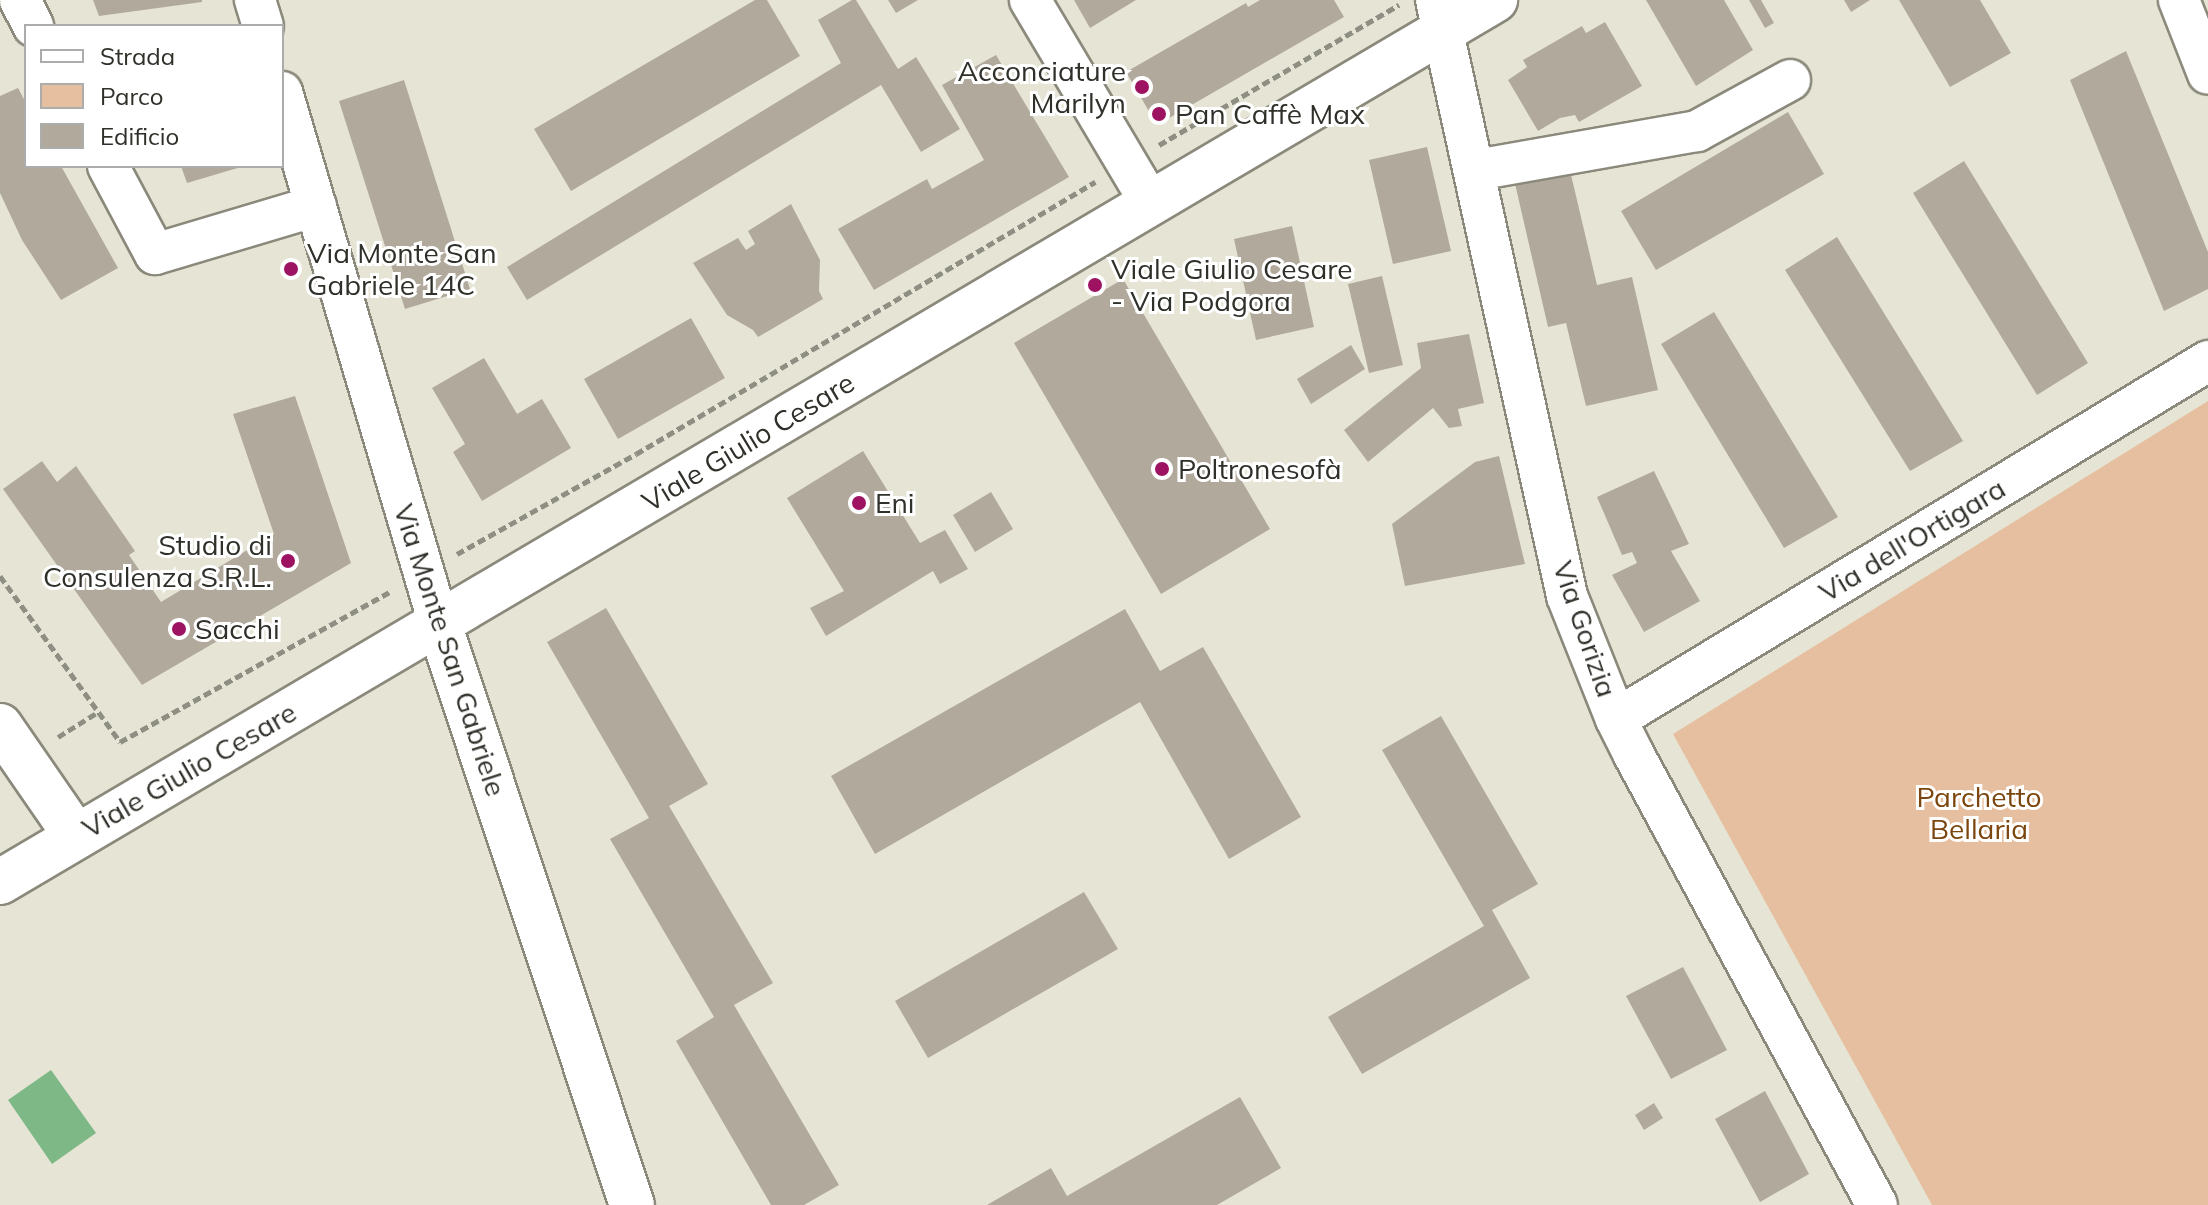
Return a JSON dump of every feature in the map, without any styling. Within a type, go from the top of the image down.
[{"type":"main road","name":"Viale Giulio Cesare","points":[[0,882],[1151,204],[1440,15],[1495,0]]},
{"type":"main road","name":"Via Monte San Gabriele","points":[[439,624],[632,1205]]},
{"type":"main road","points":[[0,726],[76,836]]},
{"type":"street","points":[[20,0],[32,24]]},
{"type":"street","points":[[255,0],[262,24]]},
{"type":"street","points":[[1030,0],[1151,204]]},
{"type":"street","points":[[2179,0],[2208,74]]},
{"type":"street","name":"Via Gorizia","points":[[1440,15],[1567,596],[1616,719],[1877,1205]]},
{"type":"street","points":[[1476,170],[1697,131],[1790,80]]},
{"type":"street","name":"Via Monte San Gabriele","points":[[284,99],[439,624]]},
{"type":"street","points":[[109,168],[155,254],[316,206]]},
{"type":"street","name":"Via dell'Ortigara","points":[[1616,719],[2208,361]]},
{"type":"path","points":[[1150,150],[1407,0]]},
{"type":"path","points":[[447,559],[636,454],[1102,178]]},
{"type":"path","points":[[0,576],[120,742],[372,601]]},
{"type":"path","points":[[61,735],[98,712]]},
{"type":"green space","name":"Parchetto Bellaria","points":[[2208,401],[2208,1205],[1932,1205],[1673,734]]},
{"type":"shaded area","points":[[51,1070],[96,1133],[52,1164],[8,1100]]},
{"type":"building","points":[[93,0],[202,0],[202,2],[99,16]]},
{"type":"building","points":[[755,0],[767,0],[800,56],[571,191],[534,129]]},
{"type":"building","points":[[856,0],[898,69],[916,57],[960,129],[921,152],[881,85],[527,300],[507,267],[841,63],[818,20]]},
{"type":"building","points":[[888,0],[918,0],[896,13]]},
{"type":"building","points":[[1074,0],[1136,0],[1090,28]]},
{"type":"building","points":[[1260,0],[1334,0],[1344,17],[1157,125],[1126,72],[1246,3],[1248,7]]},
{"type":"building","points":[[1646,0],[1724,0],[1753,50],[1696,86]]},
{"type":"building","points":[[1749,0],[1761,0],[1774,23],[1765,28]]},
{"type":"building","points":[[1844,0],[1870,0],[1851,12]]},
{"type":"building","points":[[1899,0],[1980,0],[2011,53],[1950,87]]},
{"type":"building","points":[[1605,22],[1642,86],[1579,122],[1575,115],[1560,118],[1538,131],[1508,80],[1527,67],[1523,60],[1582,26],[1586,33]]},
{"type":"building","points":[[2126,51],[2208,252],[2208,289],[2164,311],[2070,80]]},
{"type":"building","points":[[996,55],[1069,177],[874,290],[838,229],[927,179],[932,189],[984,160],[942,85]]},
{"type":"building","points":[[404,80],[470,289],[405,309],[339,101]]},
{"type":"building","points":[[18,88],[24,99],[24,168],[62,168],[118,268],[61,300],[22,240],[0,193],[0,96]]},
{"type":"building","points":[[1788,112],[1824,174],[1656,270],[1621,211]]},
{"type":"building","points":[[1427,147],[1451,251],[1393,264],[1369,160]]},
{"type":"building","points":[[1964,161],[2088,363],[2037,395],[1913,193]]},
{"type":"building","points":[[1568,162],[1597,285],[1632,277],[1658,390],[1586,406],[1566,323],[1548,327],[1513,175]]},
{"type":"building","points":[[182,168],[238,168],[187,183]]},
{"type":"building","points":[[791,204],[820,260],[819,291],[823,299],[758,337],[753,330],[727,315],[693,263],[738,238],[746,250],[755,244],[748,231]]},
{"type":"building","points":[[1292,226],[1314,327],[1256,340],[1234,239]]},
{"type":"building","points":[[1837,237],[1963,441],[1910,471],[1785,270]]},
{"type":"building","points":[[1382,276],[1403,365],[1369,373],[1348,284]]},
{"type":"building","name":"Poltronesofà","points":[[1123,279],[1270,529],[1161,594],[1014,343]]},
{"type":"building","points":[[1714,312],[1838,517],[1784,548],[1661,344]]},
{"type":"building","points":[[691,318],[725,378],[618,439],[584,379]]},
{"type":"building","points":[[1469,334],[1484,403],[1458,409],[1462,426],[1449,428],[1433,408],[1368,462],[1344,430],[1421,368],[1417,343]]},
{"type":"building","points":[[1351,345],[1365,369],[1311,404],[1297,379]]},
{"type":"building","points":[[484,358],[517,414],[542,399],[571,448],[482,501],[453,452],[465,444],[432,388]]},
{"type":"building","points":[[295,396],[351,563],[142,685],[3,489],[42,461],[57,482],[76,466],[135,551],[129,555],[161,602],[274,534],[233,414]]},
{"type":"building","points":[[863,451],[920,543],[945,530],[968,569],[940,584],[933,571],[826,636],[810,608],[844,591],[787,498]]},
{"type":"building","points":[[1499,456],[1525,564],[1405,586],[1392,524],[1475,462]]},
{"type":"building","points":[[1654,471],[1689,544],[1671,551],[1700,601],[1644,632],[1612,575],[1637,563],[1632,552],[1622,555],[1597,497]]},
{"type":"building","points":[[991,492],[1013,529],[975,552],[953,515]]},
{"type":"building","points":[[606,608],[708,784],[669,806],[773,983],[734,1005],[839,1185],[804,1205],[771,1205],[676,1041],[714,1017],[610,839],[649,818],[547,642]]},
{"type":"building","points":[[1125,609],[1160,671],[1203,647],[1301,817],[1229,859],[1140,702],[875,854],[831,776]]},
{"type":"building","points":[[1441,716],[1538,884],[1492,910],[1530,978],[1362,1074],[1328,1017],[1484,926],[1382,750]]},
{"type":"building","points":[[1084,892],[1118,949],[928,1058],[895,1001]]},
{"type":"building","points":[[1683,967],[1727,1050],[1671,1079],[1626,996]]},
{"type":"building","points":[[1765,1091],[1809,1174],[1760,1202],[1715,1119]]},
{"type":"building","points":[[1240,1097],[1281,1168],[1217,1205],[987,1205],[1051,1168],[1067,1196]]},
{"type":"building","points":[[1654,1103],[1663,1118],[1644,1130],[1635,1115]]},
{"type":"place","name":"Acconciature Marilyn","points":[[1142,87]]},
{"type":"place","name":"Pan Caffè Max","points":[[1159,114]]},
{"type":"place","name":"Via Monte San Gabriele 14C","points":[[291,269]]},
{"type":"place","name":"Viale Giulio Cesare - Via Podgora","points":[[1095,285]]},
{"type":"place","name":"Poltronesofà","points":[[1162,469]]},
{"type":"place","name":"Eni","points":[[859,503]]},
{"type":"place","name":"Studio di Consulenza S.R.L.","points":[[288,561]]},
{"type":"place","name":"Sacchi","points":[[179,629]]}]
